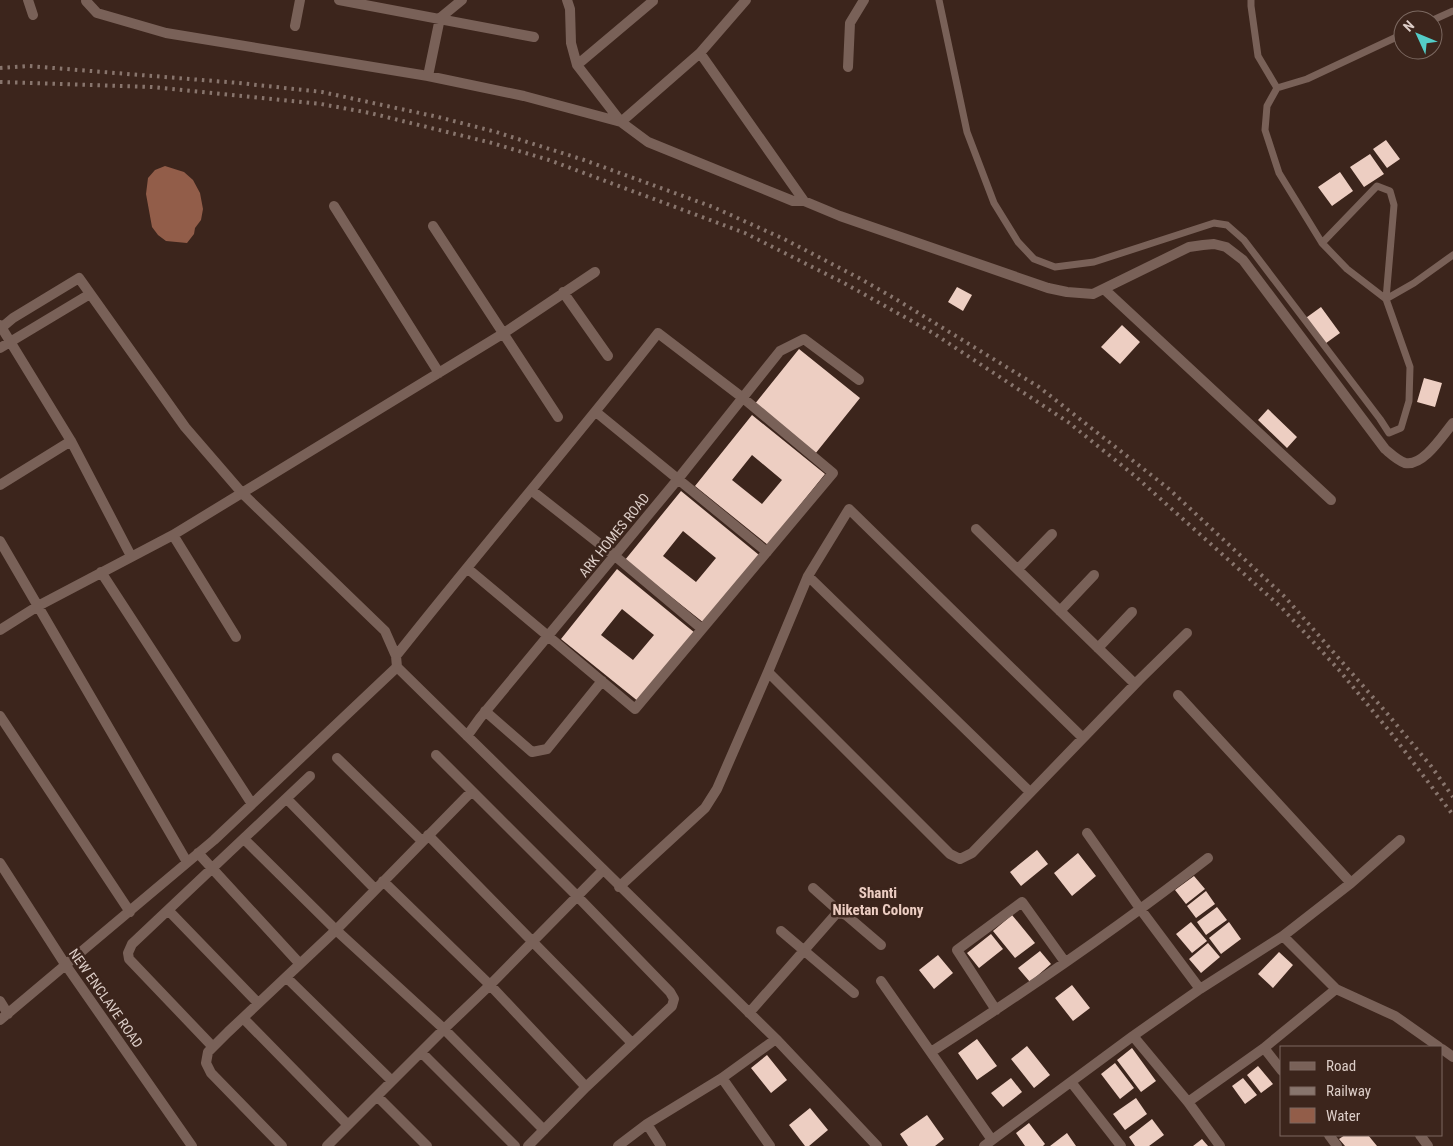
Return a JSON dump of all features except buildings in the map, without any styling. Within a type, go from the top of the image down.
[{"type":"street","points":[[28,0],[33,15]]},
{"type":"street","points":[[295,26],[300,0]]},
{"type":"street","points":[[339,0],[534,37]]},
{"type":"street","points":[[428,76],[440,18],[462,0]]},
{"type":"street","points":[[567,0],[570,9],[571,43],[577,65],[621,122],[648,142],[792,201],[804,201],[840,216],[1048,288],[1067,292],[1094,294],[1189,247],[1214,244],[1226,246],[1243,260],[1385,449],[1395,458],[1407,463],[1418,461],[1428,454],[1453,423]]},
{"type":"street","points":[[621,122],[700,53],[746,0]]},
{"type":"street","points":[[848,67],[850,23],[864,0]]},
{"type":"street","points":[[86,1],[97,13],[166,33],[428,76],[524,96],[621,122]]},
{"type":"street","points":[[577,65],[653,1]]},
{"type":"street","points":[[700,53],[804,201]]},
{"type":"street","points":[[334,206],[439,373]]},
{"type":"street","points":[[433,226],[558,417]]},
{"type":"street","points":[[0,630],[38,606],[173,535],[504,333],[595,272]]},
{"type":"street","points":[[131,556],[71,441],[1,327],[80,278],[185,427],[242,493],[385,630],[396,656],[397,667],[776,1039],[877,1146]]},
{"type":"street","points":[[1104,289],[1331,500]]},
{"type":"street","points":[[563,292],[608,356]]},
{"type":"street","points":[[0,348],[90,294]]},
{"type":"street","points":[[396,656],[467,568],[596,412],[658,332],[743,398],[833,473],[635,709],[467,568]]},
{"type":"street","name":"ARK HOMES ROAD","points":[[468,736],[485,711],[615,556],[780,351],[804,339],[859,380]]},
{"type":"street","points":[[596,412],[767,552]]},
{"type":"street","points":[[0,485],[71,441]]},
{"type":"street","points":[[531,490],[702,628]]},
{"type":"street","points":[[619,886],[705,808],[717,789],[808,576],[849,509],[1083,738]]},
{"type":"street","points":[[976,529],[1135,684]]},
{"type":"street","points":[[1018,570],[1052,534]]},
{"type":"street","points":[[173,535],[236,637]]},
{"type":"street","points":[[0,541],[187,862]]},
{"type":"street","points":[[101,572],[252,804]]},
{"type":"street","points":[[1060,611],[1094,575]]},
{"type":"street","points":[[808,576],[1030,792]]},
{"type":"street","points":[[1098,648],[1132,612]]},
{"type":"street","points":[[768,672],[950,854],[960,859],[972,853],[1135,684],[1187,633]]},
{"type":"street","points":[[0,1001],[4,1017],[198,853],[397,667]]},
{"type":"street","points":[[485,711],[532,752],[546,749],[602,681]]},
{"type":"street","points":[[1178,694],[1351,883]]},
{"type":"street","points":[[0,716],[130,912]]},
{"type":"street","points":[[436,755],[577,896],[674,998],[672,1006],[586,1087],[528,1146]]},
{"type":"street","points":[[336,758],[425,838],[533,941],[632,1043]]},
{"type":"street","points":[[213,1047],[129,959],[128,953],[132,944],[310,776]]},
{"type":"street","points":[[282,1146],[211,1073],[206,1063],[208,1052],[336,930],[472,791]]},
{"type":"street","points":[[287,799],[375,889]]},
{"type":"street","points":[[1087,833],[1200,989]]},
{"type":"street","points":[[244,838],[336,930],[444,1029],[544,1130]]},
{"type":"street","points":[[984,1146],[1133,1036],[1200,989],[1283,936],[1351,883],[1400,840]]},
{"type":"street","points":[[198,853],[300,964]]},
{"type":"street","points":[[931,1052],[996,1010],[1141,910],[1208,858]]},
{"type":"street","name":"NEW ENCLAVE ROAD","points":[[0,863],[65,964],[192,1146]]},
{"type":"street","points":[[333,1144],[348,1125],[490,986],[603,870]]},
{"type":"street","points":[[383,881],[490,986],[586,1087]]},
{"type":"street","points":[[813,888],[880,945]]},
{"type":"street","points":[[996,1010],[956,950],[1022,902],[1065,962]]},
{"type":"street","points":[[168,910],[258,1003]]},
{"type":"street","points":[[749,1013],[836,914],[841,913]]},
{"type":"street","points":[[781,931],[854,993]]},
{"type":"street","points":[[1283,936],[1336,989],[1395,1016],[1437,1046]]},
{"type":"street","points":[[286,977],[392,1081]]},
{"type":"street","points":[[881,981],[992,1140]]},
{"type":"street","points":[[1188,1102],[1264,1048],[1336,989]]},
{"type":"street","points":[[243,1018],[348,1125]]},
{"type":"street","points":[[1133,1036],[1188,1102],[1220,1146]]},
{"type":"street","points":[[618,1146],[647,1124],[722,1078],[776,1039]]},
{"type":"street","points":[[1264,1048],[1280,1068]]},
{"type":"street","points":[[421,1052],[515,1146]]},
{"type":"street","points":[[722,1078],[770,1146]]},
{"type":"street","points":[[1071,1082],[1121,1146]]},
{"type":"street","points":[[377,1096],[427,1146]]},
{"type":"street","points":[[647,1124],[661,1146]]},
{"type":"lane","points":[[939,0],[967,132],[994,203],[1018,242],[1034,258],[1055,267],[1094,262],[1214,223],[1227,225],[1250,247],[1380,418],[1389,433],[1401,428],[1409,401],[1410,367],[1386,298],[1394,205],[1390,191],[1377,186],[1322,243]]},
{"type":"lane","points":[[1251,0],[1258,56],[1277,88]]},
{"type":"lane","points":[[1386,298],[1347,269],[1322,243],[1279,173],[1265,130],[1267,106],[1277,88],[1307,79],[1393,39]]},
{"type":"lane","points":[[1386,298],[1414,283],[1453,255]]},
{"type":"water","points":[[165,166],[184,172],[193,180],[200,193],[203,209],[201,220],[187,243],[166,241],[152,227],[146,194],[148,178],[155,170]]},
{"type":"railway","points":[[0,68],[29,66],[239,83],[322,92],[438,117],[496,132],[584,160],[713,207],[784,239],[894,298],[1039,387],[1169,489],[1285,597],[1385,711],[1431,766],[1453,797]]},
{"type":"railway","points":[[0,82],[152,87],[321,104],[370,113],[492,143],[549,160],[745,233],[844,283],[933,333],[1068,422],[1135,476],[1282,608],[1339,670],[1391,733],[1453,815]]},
{"type":"district","name":"Shanti Niketan Colony","points":[[878,902]]}]
